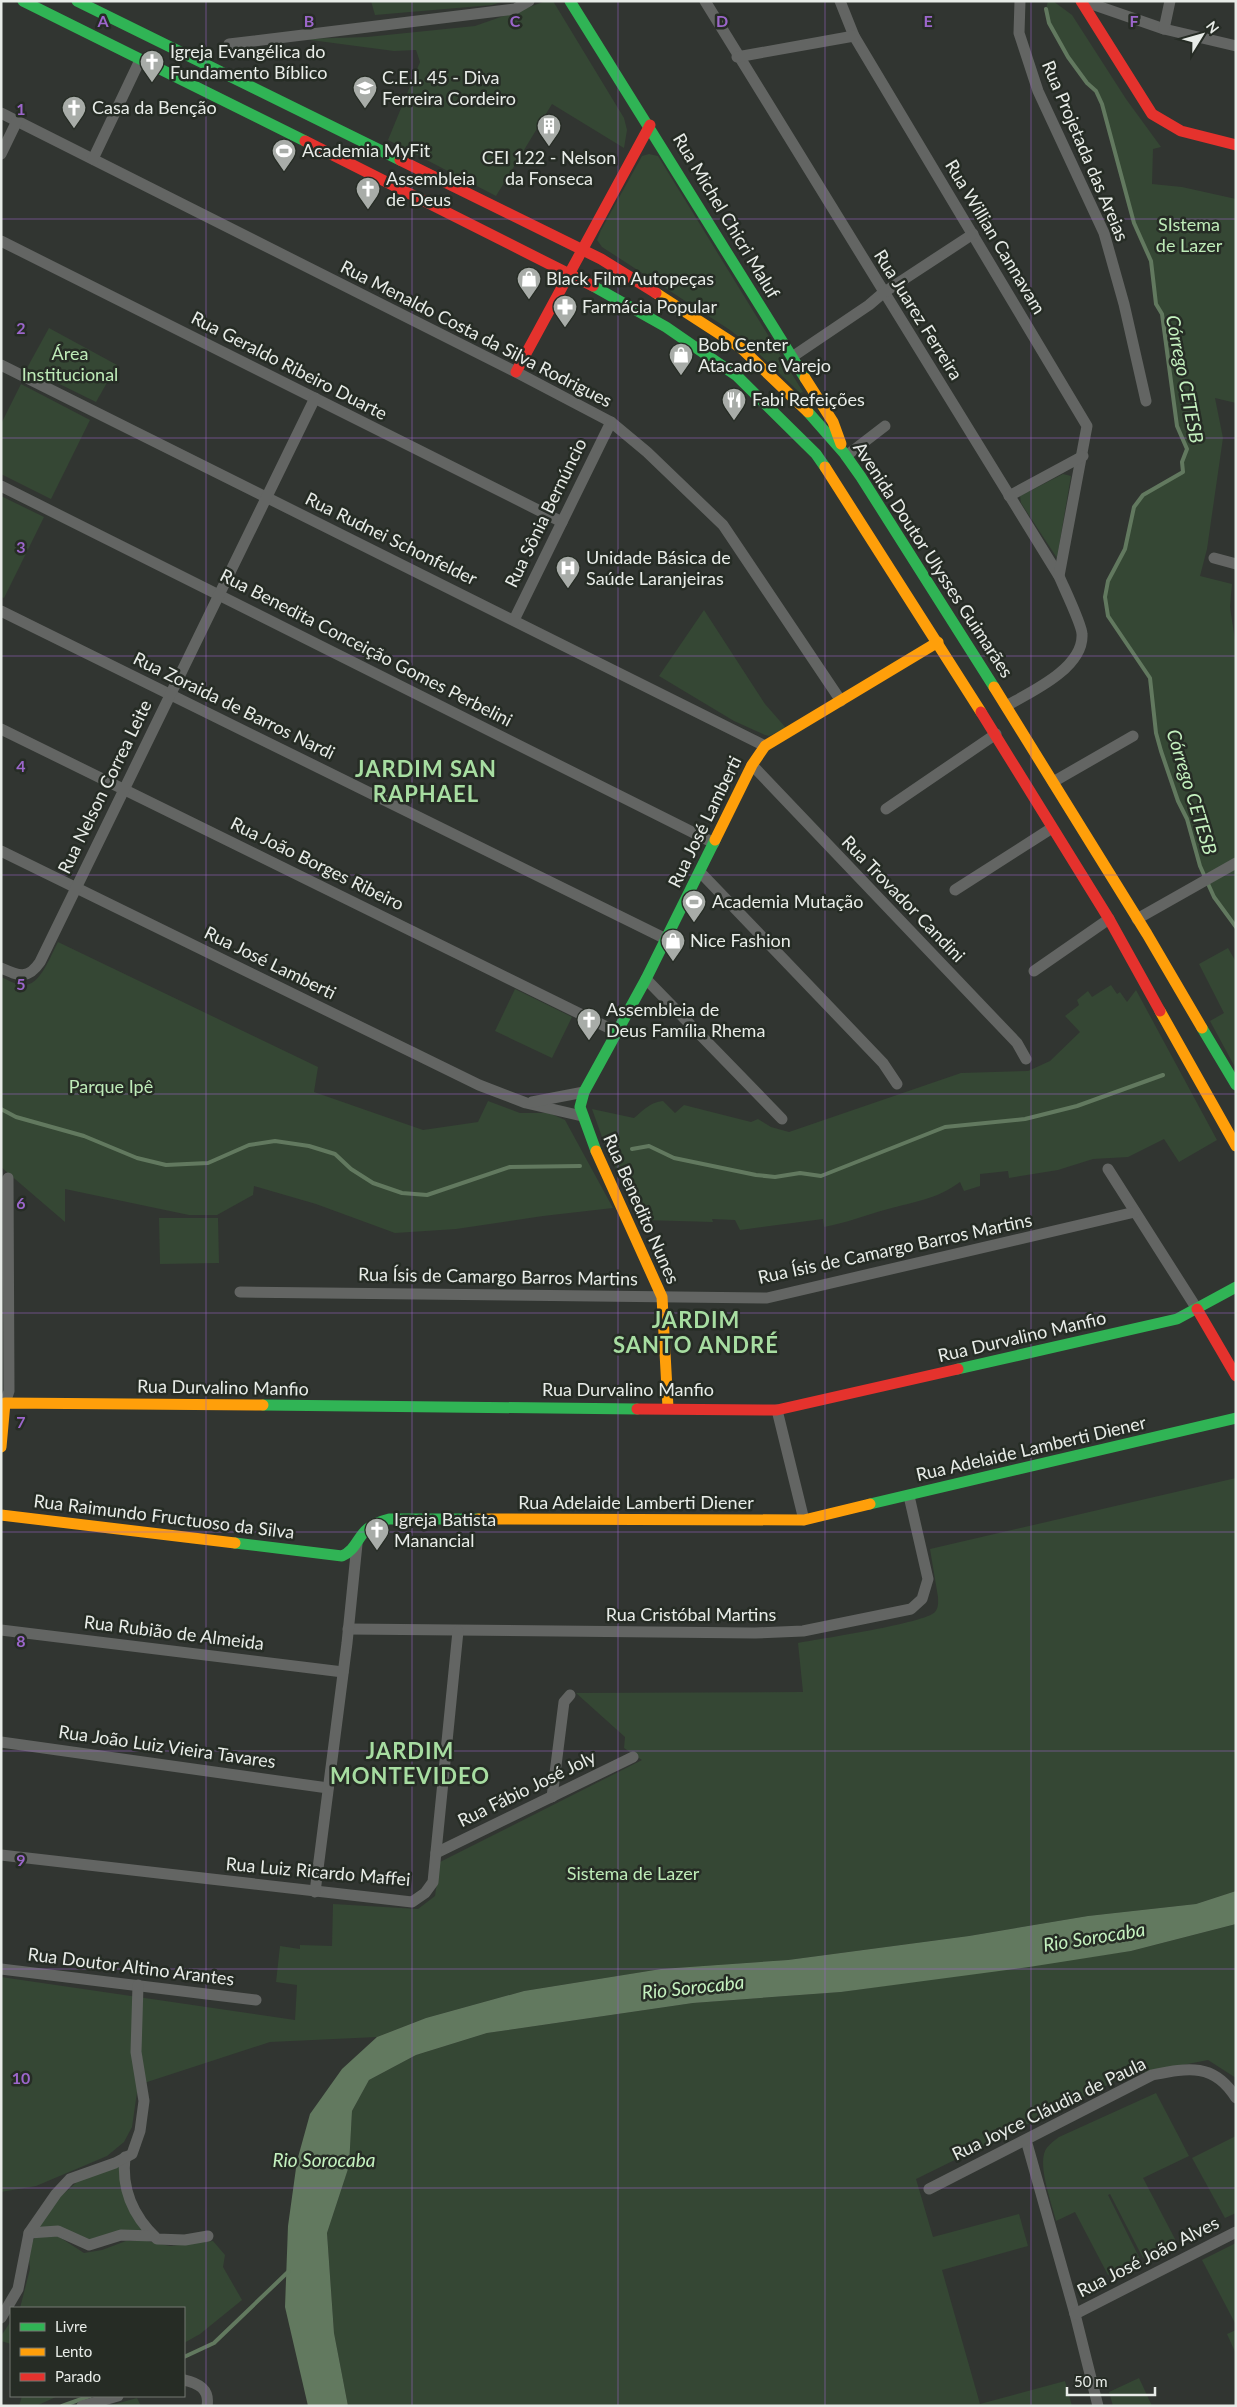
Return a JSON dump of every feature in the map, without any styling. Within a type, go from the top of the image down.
[{"type":"street","points":[[23,1],[570,273],[666,327],[737,376],[816,454],[837,485],[996,734],[1109,920],[1236,1146]]},
{"type":"street","name":"Avenida Doutor Ulysses Guimarães","points":[[77,1],[582,250],[622,272],[741,348],[798,400],[845,455],[1006,706],[1138,919],[1236,1085]]},
{"type":"street","points":[[229,44],[515,9],[530,1]]},
{"type":"street","name":"Rua Michel Chicri Maluf","points":[[570,1],[650,125],[833,422],[845,455]]},
{"type":"street","name":"Rua Juarez Ferreira","points":[[705,1],[737,57],[1059,576],[1082,634],[1077,654],[1065,670],[1006,706]]},
{"type":"street","name":"Rua Willian Cannavam","points":[[840,1],[854,36],[1087,426],[1083,456],[1059,576]]},
{"type":"street","name":"Rua Projetada das Areias","points":[[1020,1],[1019,33],[1038,91],[1104,233],[1124,304],[1146,401]]},
{"type":"street","points":[[1082,1],[1164,30],[1236,46]]},
{"type":"street","points":[[1082,1],[1152,114],[1165,126],[1183,133],[1236,144]]},
{"type":"street","points":[[1164,30],[1170,1]]},
{"type":"street","points":[[737,57],[854,36]]},
{"type":"street","points":[[93,159],[140,60]]},
{"type":"street","name":"Rua Menaldo Costa da Silva Rodrigues","points":[[1,113],[516,372],[611,422],[647,452],[723,525],[841,701]]},
{"type":"street","points":[[1,154],[17,121]]},
{"type":"street","points":[[516,372],[650,125]]},
{"type":"street","points":[[792,358],[869,305],[883,293],[974,234]]},
{"type":"street","name":"Rua Geraldo Ribeiro Duarte","points":[[1,241],[562,522]]},
{"type":"street","name":"Rua Rudnei Schonfelder","points":[[1,364],[766,746]]},
{"type":"street","name":"Rua Nelson Correa Leite","points":[[1,968],[16,975],[25,975],[33,972],[76,888],[315,398]]},
{"type":"street","name":"Rua Sônia Bernúncio","points":[[514,620],[611,422]]},
{"type":"street","points":[[845,455],[885,426]]},
{"type":"street","points":[[1009,496],[1083,456]]},
{"type":"street","name":"Rua Benedita Conceição Gomes Perbelini","points":[[1,486],[219,593],[714,843]]},
{"type":"street","points":[[1214,558],[1236,564]]},
{"type":"street","name":"Rua Zoraida de Barros Nardi","points":[[1,611],[666,939]]},
{"type":"street","name":"Rua José Lamberti","points":[[1,851],[478,1085],[526,1103],[582,1116],[580,1107],[584,1092],[646,979],[752,765],[766,746],[938,642]]},
{"type":"street","name":"Rua João Borges Ribeiro","points":[[1,729],[617,1032]]},
{"type":"street","points":[[886,809],[996,734]]},
{"type":"street","points":[[1053,782],[1133,736]]},
{"type":"street","name":"Rua Trovador Candini","points":[[752,765],[1017,1043],[1026,1059]]},
{"type":"street","points":[[955,890],[1052,828]]},
{"type":"street","points":[[1119,938],[1128,925],[1236,863]]},
{"type":"street","points":[[700,872],[883,1063],[897,1084]]},
{"type":"street","points":[[1034,971],[1109,920]]},
{"type":"street","points":[[646,979],[782,1119]]},
{"type":"street","points":[[526,1103],[584,1092]]},
{"type":"street","name":"Rua Benedito Nunes","points":[[582,1116],[610,1187],[662,1297],[668,1408]]},
{"type":"street","points":[[1108,1170],[1198,1309],[1236,1376]]},
{"type":"street","points":[[1,1447],[3,1403],[9,1391],[8,1178]]},
{"type":"street","name":"Rua Ísis de Camargo Barros Martins","points":[[240,1292],[767,1298],[1135,1212]]},
{"type":"street","name":"Rua Durvalino Manfio","points":[[3,1403],[777,1410],[1177,1319],[1236,1288]]},
{"type":"street","points":[[777,1410],[804,1520]]},
{"type":"street","name":"Rua Adelaide Lamberti Diener","points":[[358,1535],[379,1521],[389,1519],[804,1520],[1236,1418]]},
{"type":"street","name":"Rua Cristóbal Martins","points":[[348,1629],[755,1633],[803,1631],[912,1609],[922,1599],[928,1579],[909,1496]]},
{"type":"street","name":"Rua Raimundo Fructuoso da Silva","points":[[1,1515],[323,1555],[338,1558],[352,1581]]},
{"type":"street","points":[[315,1892],[358,1535]]},
{"type":"street","name":"Rua Raimundo Fructuoso da Silva","points":[[323,1555],[346,1556],[358,1535]]},
{"type":"street","name":"Rua Rubião de Almeida","points":[[1,1630],[343,1672]]},
{"type":"street","name":"Rua Luiz Ricardo Maffei","points":[[1,1856],[412,1902],[425,1893],[433,1882],[458,1631]]},
{"type":"street","points":[[552,1797],[564,1702],[570,1695]]},
{"type":"street","name":"Rua João Luiz Vieira Tavares","points":[[1,1742],[328,1788]]},
{"type":"street","name":"Rua Fábio José Joly","points":[[436,1853],[633,1757]]},
{"type":"street","name":"Rua Doutor Altino Arantes","points":[[1,1969],[256,2000]]},
{"type":"street","points":[[1,2318],[18,2289],[29,2232],[70,2179],[95,2171],[132,2154],[140,2132],[144,2101],[136,2052],[138,1985]]},
{"type":"street","name":"Rua Joyce Cláudia de Paula","points":[[929,2189],[1152,2075],[1181,2069],[1207,2071],[1230,2088],[1236,2098]]},
{"type":"street","points":[[1026,2140],[1075,2314],[1098,2406]]},
{"type":"street","points":[[125,2157],[124,2171],[127,2194],[140,2219],[157,2240],[184,2240],[208,2236]]},
{"type":"street","points":[[29,2232],[58,2231],[89,2245],[121,2235],[154,2236]]},
{"type":"street","name":"Rua José João Alves","points":[[1075,2314],[1236,2232]]},
{"type":"street","points":[[185,2380],[195,2382],[204,2388],[208,2396],[207,2406]]},
{"type":"street","points":[[82,2406],[114,2397]]},
{"type":"green space","points":[[371,1],[504,1],[492,5],[375,15]]},
{"type":"green space","points":[[546,1],[553,1],[624,118],[627,130],[624,148],[552,104],[496,196],[388,140],[420,62],[416,50],[394,51],[303,39],[367,37],[475,26]]},
{"type":"green space","name":"Sistema de Lazer","points":[[1048,1],[1053,1],[1072,15],[1126,99],[1161,147],[1153,149],[1152,184],[1182,187],[1236,199],[1236,403],[1215,398],[1223,438],[1207,549],[1200,576],[1232,584],[1230,607],[1236,647],[1236,927],[1214,897],[1200,866],[1187,819],[1178,801],[1156,733],[1150,678],[1108,616],[1105,597],[1108,581],[1125,549],[1134,507],[1143,495],[1182,472],[1182,462],[1187,449],[1177,426],[1162,315],[1156,304],[1151,262],[1134,223],[1102,104],[1096,91],[1087,83],[1068,57],[1049,23],[1046,9]]},
{"type":"green space","points":[[649,154],[658,156],[803,392],[800,393],[754,349],[730,330],[602,247],[597,240],[642,156]]},
{"type":"green space","name":"Área Institucional","points":[[49,328],[117,365],[96,402],[27,368]]},
{"type":"green space","points":[[21,384],[90,420],[51,499],[1,474],[1,424]]},
{"type":"green space","points":[[1063,474],[1071,476],[1057,558],[1021,503],[1020,496]]},
{"type":"green space","points":[[1,496],[44,517],[4,598],[1,597]]},
{"type":"green space","points":[[704,610],[765,704],[786,728],[769,736],[765,735],[734,721],[659,676]]},
{"type":"green space","name":"Parque Ipê","points":[[58,942],[318,1067],[314,1092],[423,1130],[478,1122],[488,1101],[520,1113],[549,1113],[565,1120],[613,1208],[456,1229],[395,1233],[316,1204],[254,1186],[253,1195],[217,1215],[189,1215],[65,1189],[65,1222],[1,1167],[1,977],[20,985],[27,985],[33,982],[44,970]]},
{"type":"green space","points":[[1228,948],[1236,962],[1236,1069],[1210,1021],[1224,1013],[1199,964]]},
{"type":"green space","points":[[1111,985],[1117,994],[1120,992],[1127,1002],[1136,990],[1217,1140],[1179,1162],[1164,1139],[1128,1157],[1093,1159],[1058,1170],[1009,1178],[1008,1171],[980,1174],[980,1186],[964,1191],[960,1182],[943,1192],[925,1199],[824,1227],[823,1219],[740,1230],[735,1220],[712,1219],[713,1222],[643,1220],[607,1151],[592,1109],[634,1118],[644,1109],[663,1101],[675,1113],[684,1105],[751,1122],[758,1119],[771,1127],[789,1132],[961,1073],[1028,1071],[1050,1061],[1080,1032],[1065,1016],[1079,1005],[1077,1000],[1088,991],[1092,997]]},
{"type":"green space","points":[[515,989],[572,1017],[552,1058],[495,1031]]},
{"type":"green space","points":[[159,1218],[218,1218],[219,1263],[160,1264]]},
{"type":"green space","points":[[1236,1478],[1236,1891],[1196,1904],[1088,1916],[969,1936],[788,1960],[661,1969],[524,1991],[426,2018],[377,2037],[270,2042],[138,2085],[132,2127],[124,2142],[107,2156],[36,2186],[1,2192],[1,1977],[295,2020],[297,1985],[276,1982],[280,1946],[300,1949],[300,1945],[332,1946],[333,1904],[418,1909],[435,1896],[440,1862],[642,1760],[624,1748],[625,1737],[576,1693],[803,1692],[798,1643],[893,1626],[913,1621],[935,1612],[938,1606],[938,1597],[930,1549]]},
{"type":"green space","points":[[1236,1924],[1236,2078],[1208,2060],[1126,2076],[916,2179],[933,2237],[1019,2214],[1028,2246],[942,2270],[980,2404],[1065,2381],[1072,2406],[348,2406],[334,2333],[327,2233],[349,2166],[352,2111],[369,2080],[416,2055],[487,2033],[693,2003],[841,1992],[1131,1951]]},
{"type":"green space","points":[[1156,2093],[1189,2156],[1143,2178],[1176,2241],[1143,2258],[1110,2194],[1108,2195],[1140,2259],[1108,2275],[1075,2212],[1056,2221],[1044,2176],[1043,2158],[1049,2145],[1059,2137]]},
{"type":"green space","points":[[1236,2136],[1236,2213],[1225,2218],[1192,2158]]},
{"type":"green space","points":[[121,2164],[145,2233],[90,2242],[36,2228],[59,2198],[78,2181]]},
{"type":"green space","points":[[53,2233],[84,2253],[102,2250],[126,2241],[147,2241],[170,2246],[213,2241],[225,2255],[223,2267],[242,2300],[200,2334],[185,2342],[185,2307],[20,2307],[30,2269],[28,2248],[36,2236]]},
{"type":"green space","points":[[1236,2243],[1236,2325],[1202,2260]]},
{"type":"green space","points":[[10,2322],[10,2344],[1,2341],[1,2336]]},
{"type":"green space","points":[[1236,2330],[1236,2354],[1227,2334]]},
{"type":"green space","points":[[1139,2378],[1152,2406],[1113,2406],[1109,2392]]},
{"type":"green space","points":[[22,2397],[56,2397],[36,2406],[19,2406]]},
{"type":"green space","points":[[137,2398],[141,2406],[108,2406]]},
{"type":"water","name":"Rio Sorocaba","points":[[1236,1891],[1236,1924],[1131,1951],[1029,1967],[841,1992],[693,2003],[487,2033],[416,2055],[369,2080],[352,2111],[349,2166],[327,2233],[334,2333],[348,2406],[308,2406],[285,2307],[288,2226],[297,2161],[310,2114],[342,2069],[377,2037],[426,2018],[524,1991],[661,1969],[788,1960],[969,1936],[1088,1916],[1196,1904]]},
{"type":"waterway","name":"Córrego CETESB","points":[[1046,9],[1049,23],[1068,57],[1087,83],[1096,91],[1102,104],[1134,223],[1151,261],[1156,304],[1162,314],[1177,426],[1187,449],[1182,462],[1183,472],[1143,495],[1134,507],[1125,549],[1108,581],[1105,597],[1108,616],[1150,678],[1156,733],[1178,801],[1187,819],[1200,866],[1214,897],[1236,927]]},
{"type":"waterway","points":[[632,1149],[649,1146],[674,1158],[756,1175],[775,1177],[800,1173],[821,1176],[945,1127],[1025,1119],[1077,1106],[1163,1075]]},
{"type":"waterway","points":[[1,1109],[16,1117],[84,1136],[137,1158],[166,1165],[208,1163],[249,1145],[275,1141],[309,1146],[335,1154],[351,1169],[373,1183],[402,1193],[427,1195],[510,1167],[580,1166]]},
{"type":"waterway","points":[[185,2357],[214,2343],[289,2271]]},
{"type":"waterway","points":[[62,2406],[87,2397]]},
{"type":"traffic: fast","points":[[23,1],[305,141]]},
{"type":"traffic: fast","points":[[77,1],[400,160]]},
{"type":"traffic: fast","points":[[570,1],[805,378]]},
{"type":"traffic: fast","points":[[593,286],[666,327],[737,376],[816,454],[825,467]]},
{"type":"traffic: fast","points":[[808,412],[844,453],[861,477],[994,687]]},
{"type":"traffic: fast","points":[[596,1151],[580,1107],[584,1092],[646,979],[715,840]]},
{"type":"traffic: fast","points":[[1202,1028],[1236,1085]]},
{"type":"traffic: fast","points":[[958,1369],[1177,1319],[1236,1287]]},
{"type":"traffic: fast","points":[[263,1405],[637,1409]]},
{"type":"traffic: fast","points":[[870,1504],[1236,1418]]},
{"type":"traffic: fast","points":[[235,1543],[342,1556],[353,1548],[364,1532],[370,1527],[389,1519],[478,1519]]},
{"type":"traffic: slow","points":[[656,293],[741,348],[808,412]]},
{"type":"traffic: slow","points":[[805,378],[833,422],[841,444]]},
{"type":"traffic: slow","points":[[825,467],[981,712]]},
{"type":"traffic: slow","points":[[715,840],[752,765],[765,746],[938,642]]},
{"type":"traffic: slow","points":[[994,687],[1147,934],[1202,1028]]},
{"type":"traffic: slow","points":[[1160,1011],[1236,1146]]},
{"type":"traffic: slow","points":[[596,1151],[662,1297],[668,1408]]},
{"type":"traffic: slow","points":[[1,1447],[5,1403],[263,1405]]},
{"type":"traffic: slow","points":[[478,1519],[804,1520],[870,1504]]},
{"type":"traffic: slow","points":[[1,1515],[235,1543]]},
{"type":"traffic: jam","points":[[1081,1],[1152,114],[1181,131],[1236,145]]},
{"type":"traffic: jam","points":[[516,372],[650,125]]},
{"type":"traffic: jam","points":[[305,141],[593,286]]},
{"type":"traffic: jam","points":[[400,160],[601,259],[656,293]]},
{"type":"traffic: jam","points":[[981,712],[1109,919],[1160,1011]]},
{"type":"traffic: jam","points":[[1197,1309],[1236,1376]]},
{"type":"traffic: jam","points":[[637,1409],[777,1410],[958,1369]]},
{"type":"place","name":"Igreja Evangélica do Fundamento Bíblico","points":[[152,83]]},
{"type":"place","name":"C.E.I. 45 - Diva Ferreira Cordeiro","points":[[365,109]]},
{"type":"place","name":"Casa da Benção","points":[[74,129]]},
{"type":"place","name":"CEI 122 - Nelson da Fonseca","points":[[549,147]]},
{"type":"place","name":"Academia MyFit","points":[[284,172]]},
{"type":"place","name":"Assembleia de Deus","points":[[368,210]]},
{"type":"place","name":"Black Film Autopeças","points":[[529,300]]},
{"type":"place","name":"Farmácia Popular","points":[[565,328]]},
{"type":"place","name":"Bob Center Atacado e Varejo","points":[[681,376]]},
{"type":"place","name":"Fabi Refeições","points":[[734,421]]},
{"type":"place","name":"Unidade Básica de Saúde Laranjeiras","points":[[568,589]]},
{"type":"place","name":"Academia Mutação","points":[[694,923]]},
{"type":"place","name":"Nice Fashion","points":[[673,962]]},
{"type":"place","name":"Assembleia de Deus Família Rhema","points":[[589,1041]]},
{"type":"place","name":"Igreja Batista Manancial","points":[[377,1551]]},
{"type":"district","name":"JARDIM SAN RAPHAEL","points":[[426,782]]},
{"type":"district","name":"JARDIM SANTO ANDRÉ","points":[[696,1332]]},
{"type":"district","name":"JARDIM MONTEVIDEO","points":[[410,1764]]},
{"type":"park label","name":"SIstema de Lazer","points":[[1189,235]]}]
